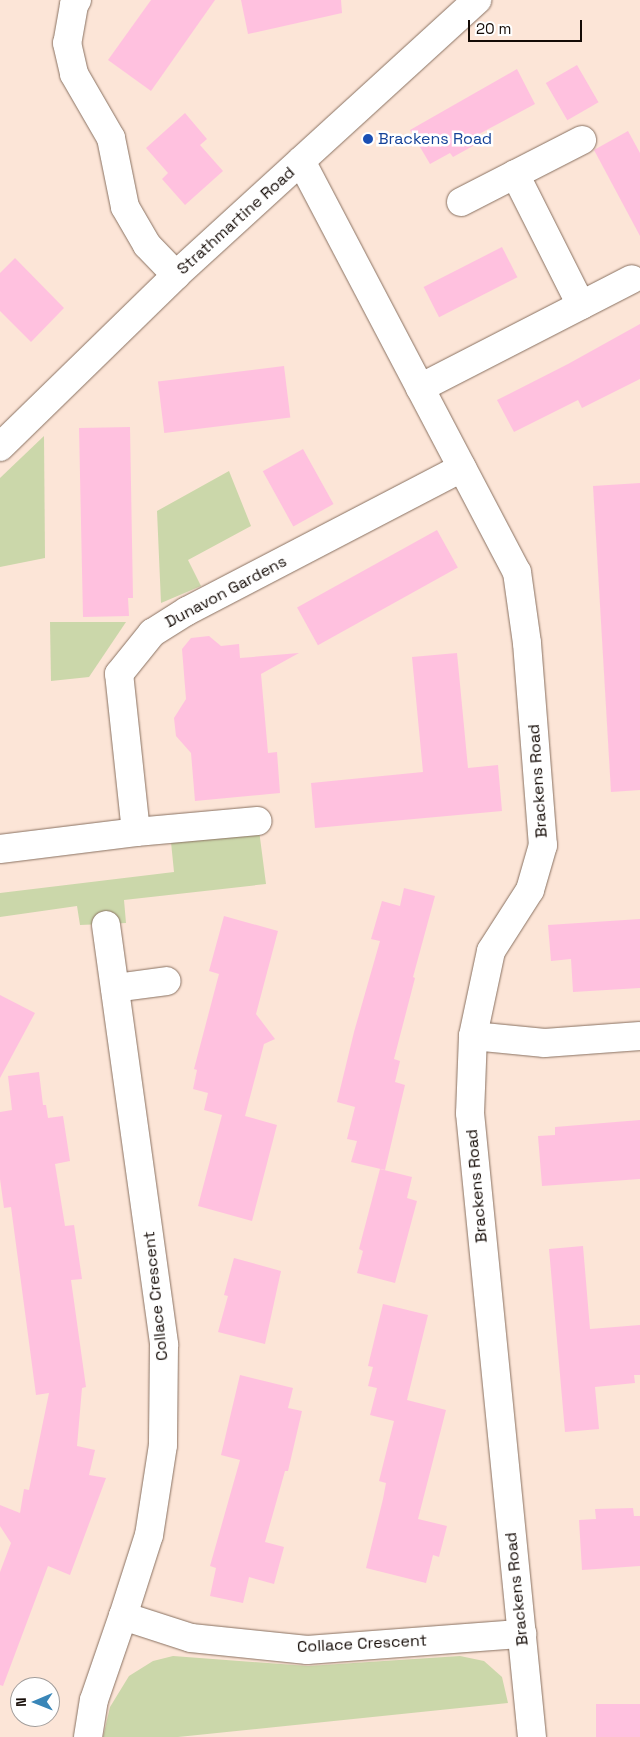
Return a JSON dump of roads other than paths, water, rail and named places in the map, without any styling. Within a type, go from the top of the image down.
[{"type":"street","points":[[77,0],[74,5],[67,43],[74,74],[112,138],[125,207],[147,245],[176,275]]},
{"type":"street","name":"Strathmartine Road","points":[[0,447],[176,275],[477,0]]},
{"type":"street","points":[[461,202],[582,140]]},
{"type":"street","name":"Brackens Road","points":[[301,161],[517,572],[527,643],[543,845],[530,890],[492,951],[473,1036],[470,1113],[532,1737]]},
{"type":"street","points":[[515,174],[581,305]]},
{"type":"street","points":[[420,388],[632,279]]},
{"type":"street","name":"Dunavon Gardens","points":[[136,832],[119,674],[152,633],[187,611],[462,468]]},
{"type":"street","points":[[0,849],[136,832],[258,821]]},
{"type":"street","name":"Collace Crescent","points":[[106,925],[164,1345],[161,1454],[148,1535],[123,1616],[192,1638],[308,1650],[522,1634]]},
{"type":"street","points":[[115,988],[167,981]]},
{"type":"street","points":[[473,1036],[545,1043],[640,1036]]},
{"type":"street","points":[[88,1737],[94,1700],[123,1616]]},
{"type":"place","name":"Brackens Road","points":[[368,139]]}]
